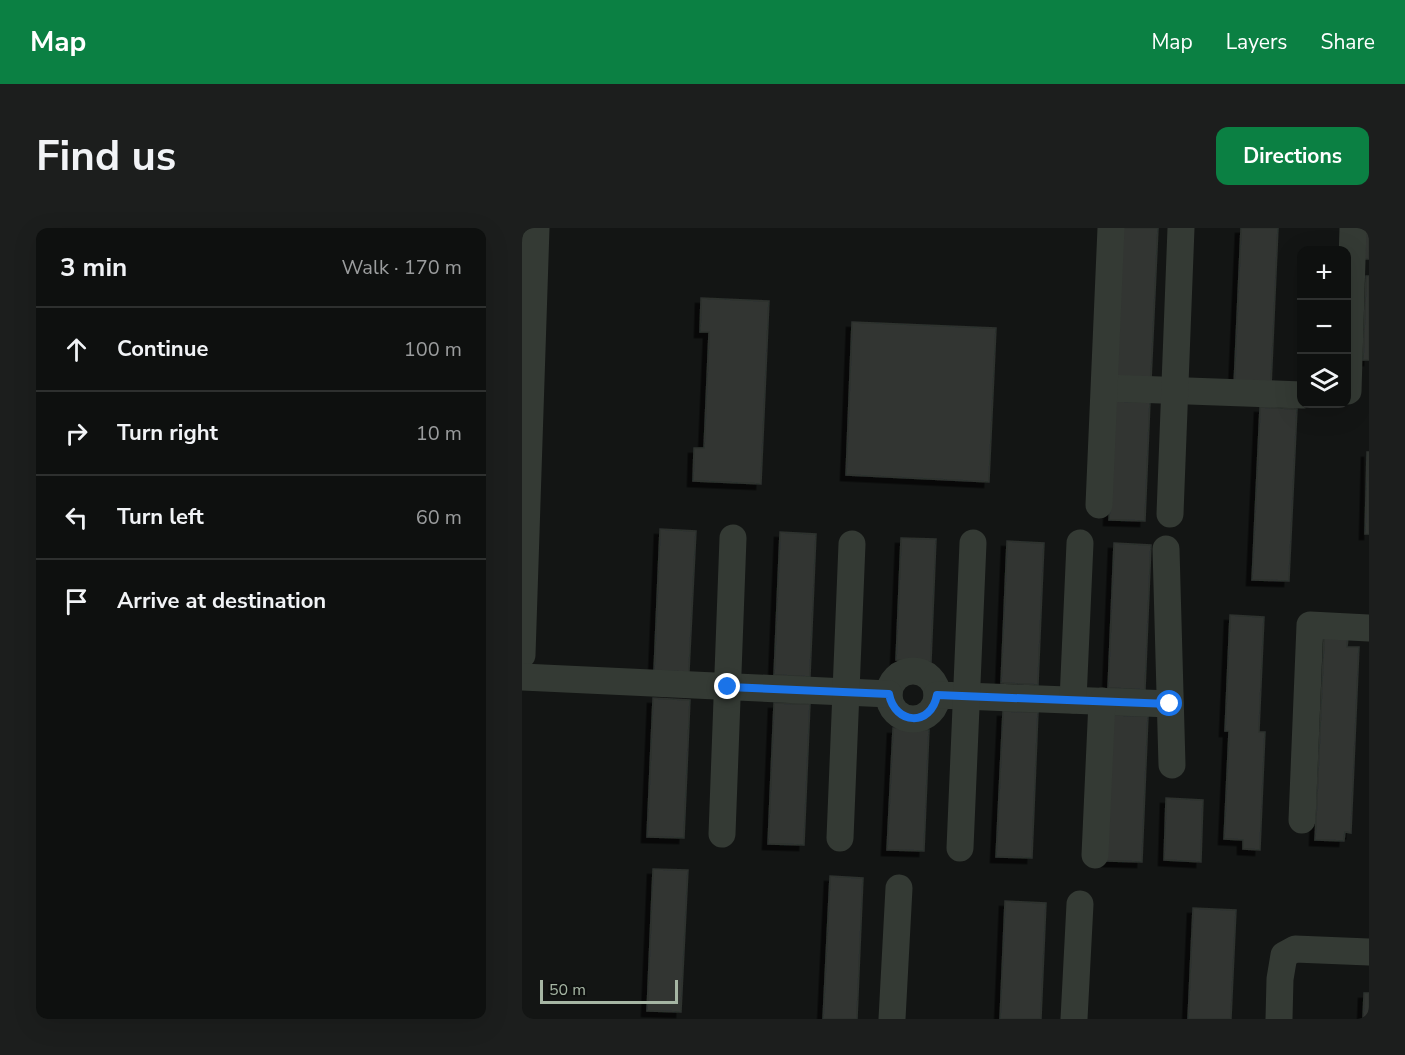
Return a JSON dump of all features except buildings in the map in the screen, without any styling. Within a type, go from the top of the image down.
[{"type":"street","points":[[522,655],[525,482],[536,228]]},
{"type":"street","points":[[1099,505],[1111,228]]},
{"type":"street","points":[[1170,514],[1181,228]]},
{"type":"street","points":[[1353,228],[1355,391]]},
{"type":"street","points":[[1105,388],[1297,395]]},
{"type":"street","points":[[722,834],[733,538]]},
{"type":"street","points":[[960,848],[973,543]]},
{"type":"street","points":[[1073,700],[1080,543]]},
{"type":"street","points":[[840,838],[852,544]]},
{"type":"street","points":[[1166,549],[1172,765]]},
{"type":"street","points":[[1302,820],[1310,625],[1369,628]]},
{"type":"street","points":[[522,677],[889,694],[891,685],[902,673],[919,671],[927,675],[936,688],[937,695],[1170,704]]},
{"type":"street","points":[[1095,855],[1102,701]]},
{"type":"street","points":[[892,1019],[899,888]]},
{"type":"street","points":[[1074,1019],[1080,904]]},
{"type":"street","points":[[1279,1019],[1280,979],[1284,955],[1295,949],[1369,952]]},
{"type":"route","points":[[728,687],[889,694],[895,710],[902,716],[911,718],[918,718],[931,710],[937,695],[1170,704]]}]
